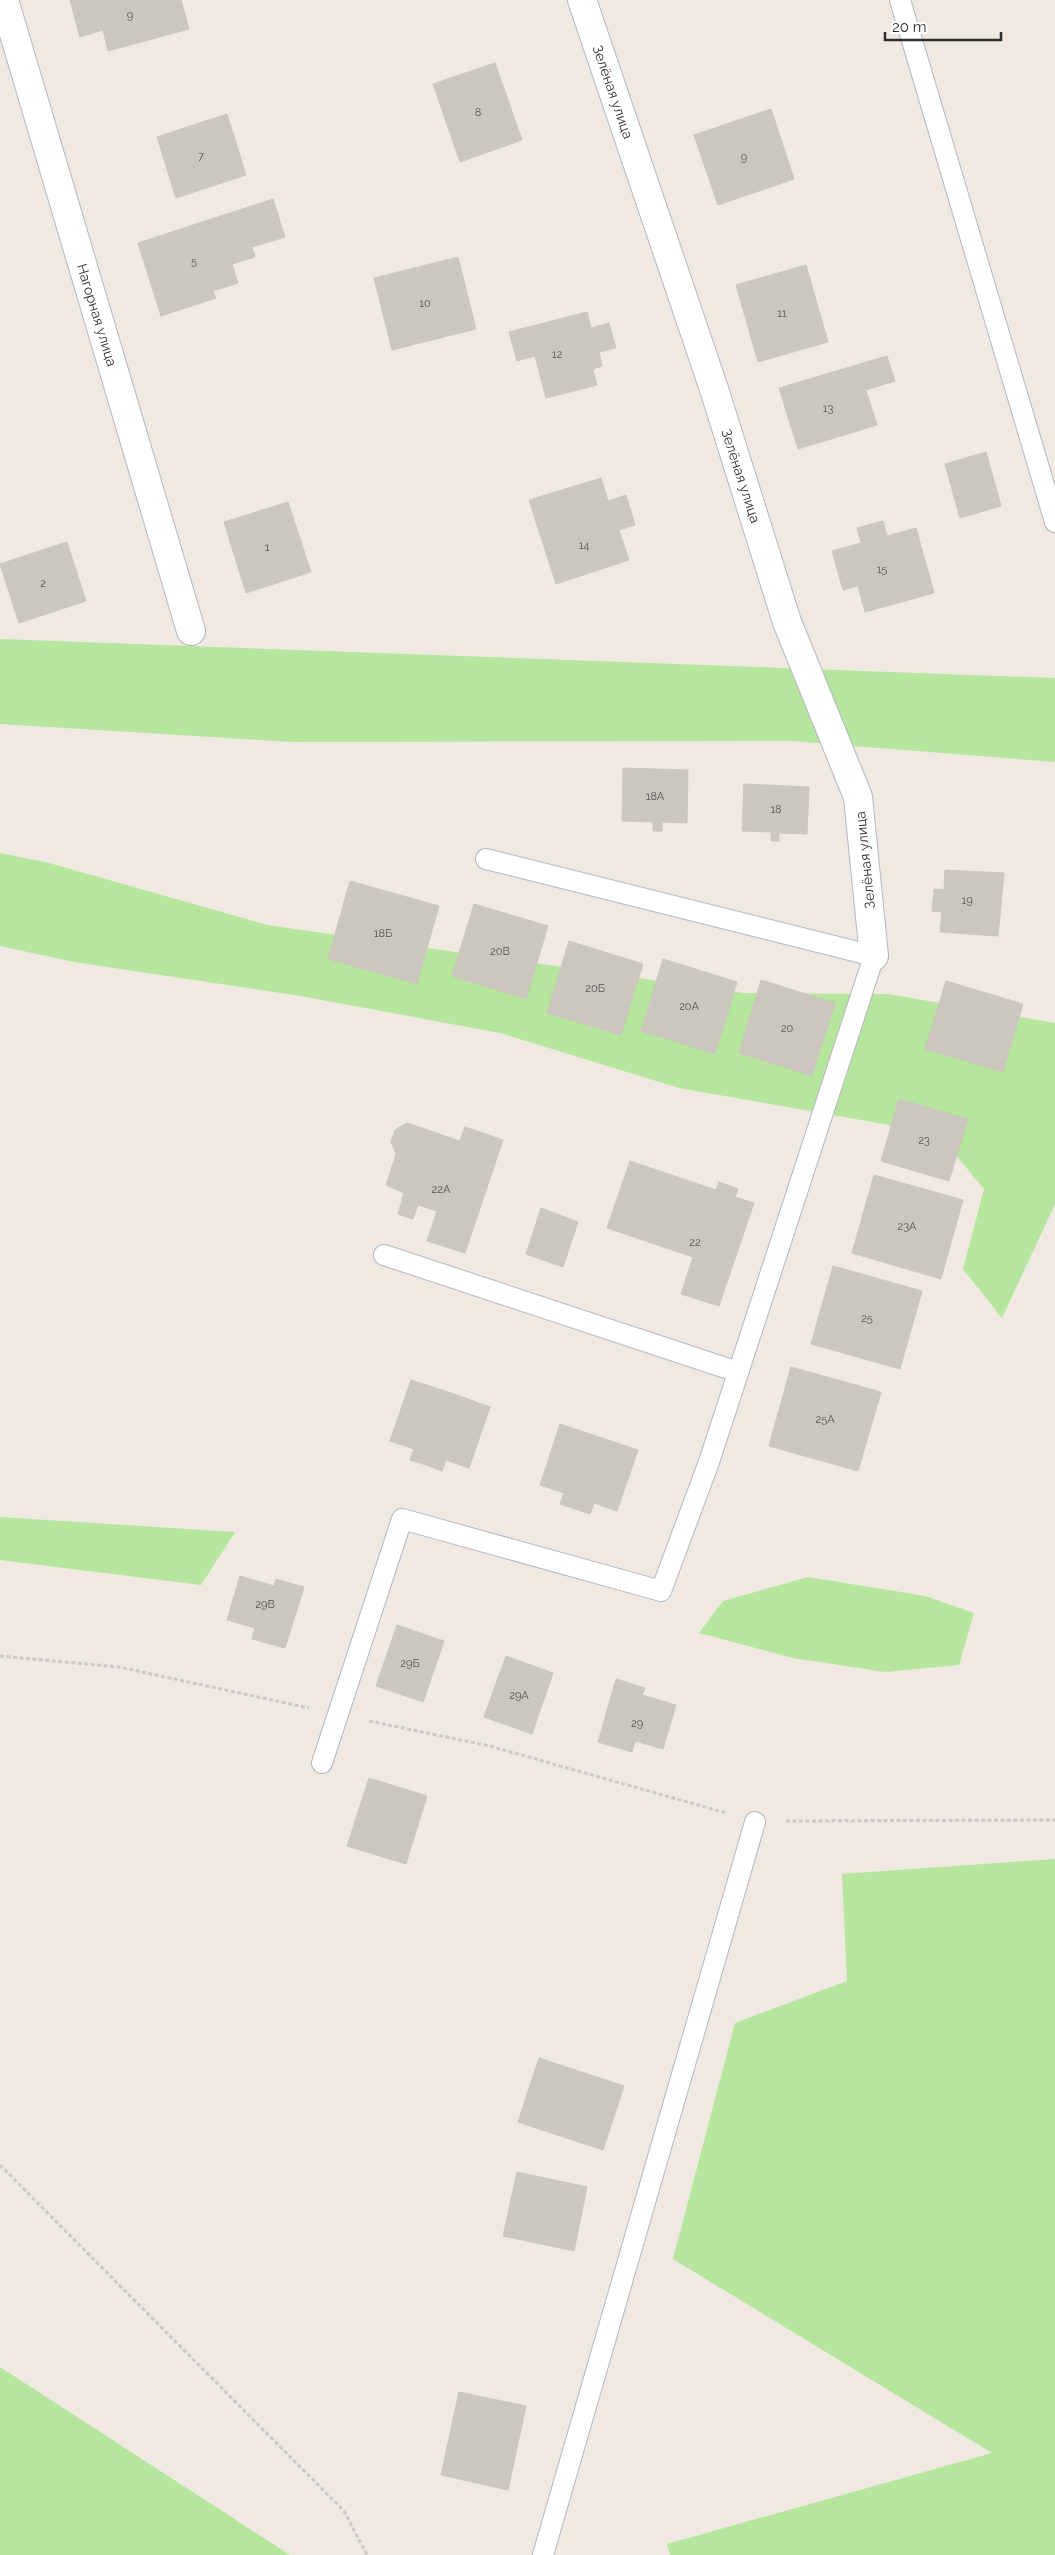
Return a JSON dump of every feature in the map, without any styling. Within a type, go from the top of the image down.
[{"type":"street","name":"Нагорная улица","points":[[4,0],[191,631]]},
{"type":"street","name":"Зелёная улица","points":[[582,0],[714,389],[787,622],[858,797],[874,956]]},
{"type":"lane","points":[[900,0],[1055,522]]},
{"type":"lane","points":[[322,1763],[402,1519],[662,1591],[709,1462],[874,956],[486,859]]},
{"type":"lane","points":[[384,1255],[738,1372]]},
{"type":"lane","points":[[543,2555],[755,1822]]},
{"type":"path","points":[[0,1656],[119,1667],[490,1746],[755,1822],[1055,1820]]},
{"type":"path","points":[[0,2165],[344,2511],[367,2555]]},
{"type":"green space","points":[[0,639],[1055,678],[1055,762],[791,741],[291,742],[0,724]]},
{"type":"green space","points":[[0,853],[49,863],[267,925],[744,993],[888,994],[1055,1023],[1055,1204],[1002,1318],[963,1269],[984,1189],[950,1148],[889,1125],[679,1088],[500,1033],[295,995],[74,962],[0,946]]},
{"type":"green space","points":[[0,1517],[235,1532],[201,1585],[0,1560]]},
{"type":"green space","points":[[808,1577],[925,1596],[974,1613],[959,1665],[885,1672],[793,1658],[699,1633],[723,1601]]},
{"type":"green space","points":[[1055,1859],[1055,2555],[670,2555],[667,2544],[992,2453],[673,2259],[735,2023],[847,1981],[842,1874]]},
{"type":"green space","points":[[0,2367],[290,2555],[0,2555]]},
{"type":"building","points":[[70,0],[181,0],[189,29],[108,51],[103,30],[80,37]]},
{"type":"building","points":[[495,63],[522,140],[460,162],[433,84]]},
{"type":"building","points":[[771,109],[794,179],[718,205],[694,135]]},
{"type":"building","points":[[227,114],[246,175],[176,198],[157,137]]},
{"type":"building","points":[[273,199],[285,237],[252,247],[255,257],[232,264],[238,283],[213,291],[216,298],[161,316],[138,243]]},
{"type":"building","points":[[458,257],[476,329],[392,350],[374,278]]},
{"type":"building","points":[[806,265],[828,342],[758,362],[736,285]]},
{"type":"building","points":[[587,312],[591,328],[609,323],[616,348],[599,352],[602,366],[593,369],[597,385],[546,398],[535,356],[517,361],[509,332]]},
{"type":"building","points":[[887,356],[895,381],[866,390],[877,425],[798,449],[779,388]]},
{"type":"building","points":[[986,452],[1001,506],[960,518],[945,464]]},
{"type":"building","points":[[601,478],[608,501],[626,495],[635,525],[619,530],[629,560],[556,584],[529,500]]},
{"type":"building","points":[[288,502],[311,572],[246,593],[224,522]]},
{"type":"building","points":[[883,521],[887,536],[916,528],[934,593],[865,612],[858,586],[843,590],[832,551],[861,543],[857,528]]},
{"type":"building","points":[[67,542],[86,601],[19,623],[0,564]]},
{"type":"building","points":[[623,768],[688,770],[687,823],[662,822],[662,831],[653,831],[653,822],[622,821]]},
{"type":"building","points":[[744,784],[809,787],[807,834],[779,833],[779,841],[771,841],[771,832],[742,831]]},
{"type":"building","points":[[945,870],[1004,873],[998,936],[940,932],[942,912],[932,911],[934,889],[944,890]]},
{"type":"building","points":[[350,881],[439,906],[417,984],[328,959]]},
{"type":"building","points":[[474,904],[548,926],[526,999],[452,976]]},
{"type":"building","points":[[569,941],[643,964],[621,1035],[547,1013]]},
{"type":"building","points":[[663,959],[737,982],[715,1054],[641,1031]]},
{"type":"building","points":[[761,980],[835,1003],[812,1076],[739,1053]]},
{"type":"building","points":[[946,981],[1023,1004],[1003,1072],[925,1049]]},
{"type":"building","points":[[899,1099],[968,1119],[949,1181],[881,1161]]},
{"type":"building","points":[[407,1123],[460,1141],[465,1127],[503,1140],[465,1253],[427,1241],[437,1211],[418,1205],[413,1219],[398,1214],[404,1193],[386,1185],[396,1154],[391,1142],[395,1130]]},
{"type":"building","points":[[630,1161],[716,1190],[719,1182],[738,1189],[735,1197],[754,1203],[719,1306],[681,1294],[693,1257],[607,1228]]},
{"type":"building","points":[[874,1175],[963,1200],[941,1279],[852,1253]]},
{"type":"building","points":[[541,1208],[578,1222],[563,1267],[526,1254]]},
{"type":"building","points":[[833,1266],[922,1291],[900,1369],[811,1344]]},
{"type":"building","points":[[791,1367],[881,1392],[858,1471],[769,1446]]},
{"type":"building","points":[[411,1380],[451,1393],[426,1465],[410,1460],[414,1449],[390,1441]]},
{"type":"building","points":[[451,1393],[490,1407],[469,1468],[446,1460],[442,1471],[426,1465]]},
{"type":"building","points":[[560,1424],[599,1437],[575,1509],[560,1504],[564,1493],[540,1485]]},
{"type":"building","points":[[599,1437],[638,1450],[617,1511],[594,1503],[590,1514],[575,1509]]},
{"type":"building","points":[[240,1576],[274,1586],[276,1579],[304,1587],[285,1648],[252,1639],[255,1628],[227,1620]]},
{"type":"building","points":[[397,1625],[444,1641],[423,1702],[376,1686]]},
{"type":"building","points":[[506,1656],[553,1673],[532,1734],[484,1717]]},
{"type":"building","points":[[616,1679],[645,1688],[642,1695],[676,1705],[663,1749],[635,1741],[632,1752],[598,1742]]},
{"type":"building","points":[[369,1778],[427,1796],[406,1864],[347,1846]]},
{"type":"building","points":[[539,2058],[624,2086],[603,2150],[518,2122]]},
{"type":"building","points":[[517,2172],[587,2187],[574,2251],[503,2236]]},
{"type":"building","points":[[459,2392],[526,2406],[508,2490],[441,2475]]}]
